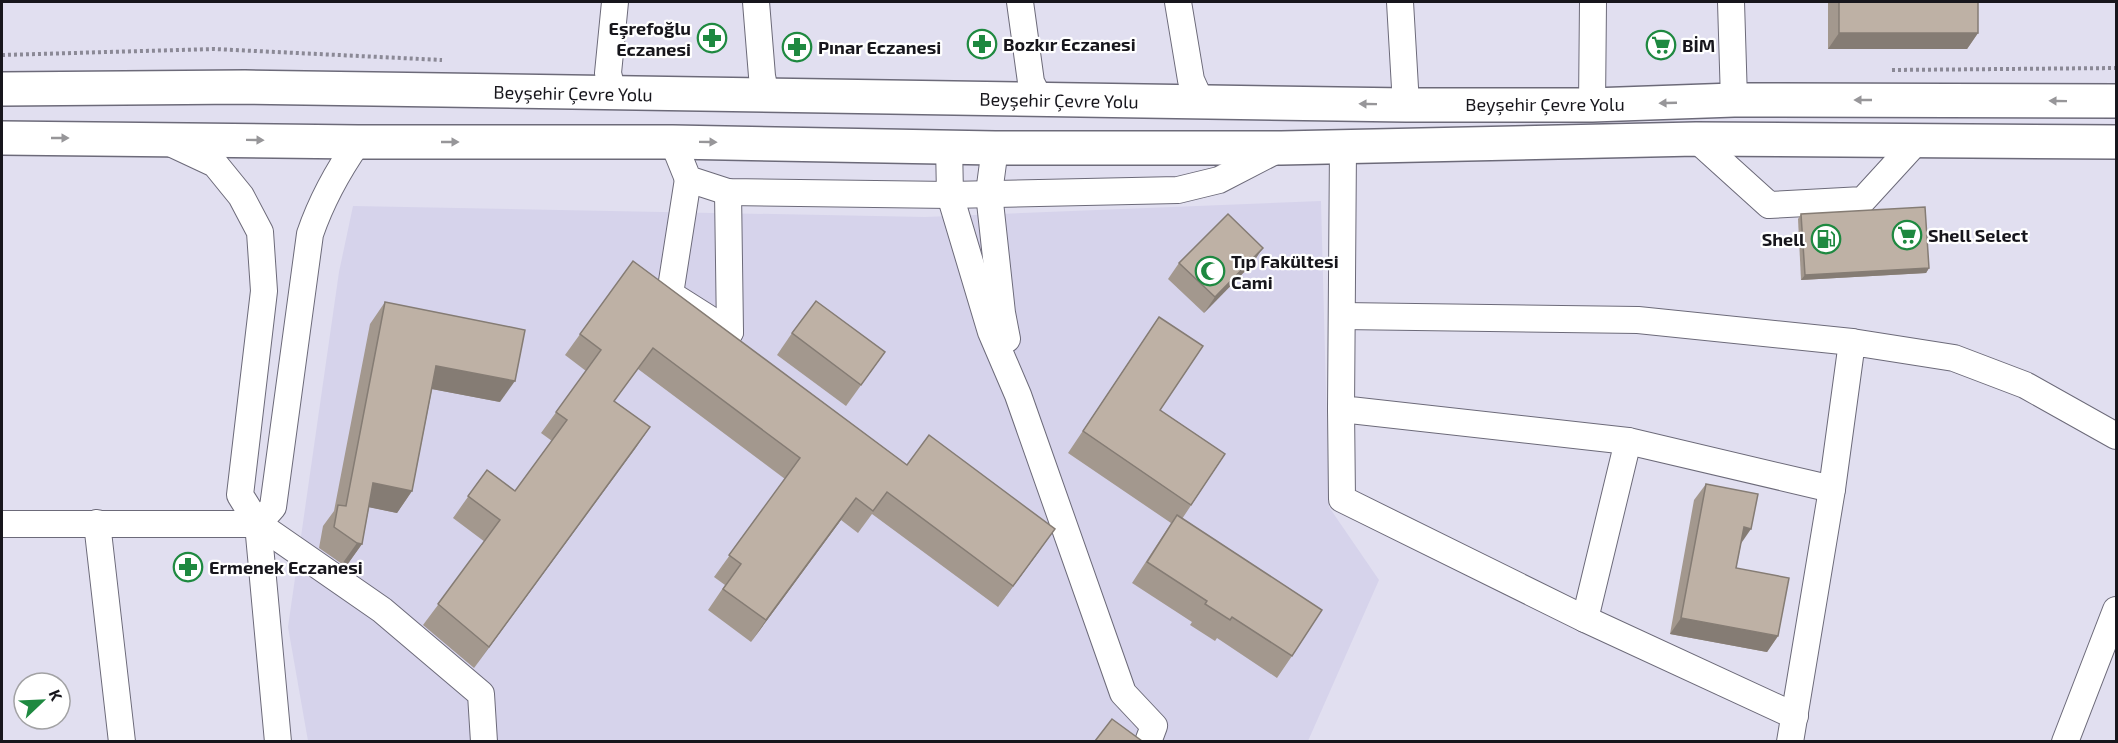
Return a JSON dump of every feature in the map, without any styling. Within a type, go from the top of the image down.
[{"type":"highway","name":"Beyşehir Çevre Yolu","points":[[2,89],[244,87],[1406,105],[1592,105],[1734,100],[2116,101]]},
{"type":"highway","name":"Beyşehir Çevre Yolu","points":[[2,138],[358,142],[674,142],[995,148],[1281,148],[1696,139],[2116,142]]},
{"type":"street","points":[[613,94],[608,73],[615,2]]},
{"type":"street","points":[[756,2],[762,76],[766,96]]},
{"type":"street","points":[[1020,2],[1031,82],[1040,100]]},
{"type":"street","points":[[1178,2],[1191,80],[1201,102]]},
{"type":"street","points":[[1400,2],[1406,105]]},
{"type":"street","points":[[1592,105],[1593,2]]},
{"type":"street","points":[[1731,2],[1734,100]]},
{"type":"street","points":[[162,139],[215,164],[242,196],[260,232],[264,291],[240,495],[258,524],[382,610],[481,694],[484,741]]},
{"type":"street","points":[[1696,139],[1769,205],[1863,200],[1917,141]]},
{"type":"street","points":[[278,741],[258,524],[273,507],[310,234],[319,207],[337,172],[358,142]]},
{"type":"street","points":[[674,142],[688,179],[670,294],[730,332],[728,192]]},
{"type":"street","points":[[949,146],[950,195],[991,332],[1018,395],[1123,693],[1154,726],[1148,741]]},
{"type":"street","points":[[1343,147],[1342,499],[1585,619],[1795,716]]},
{"type":"street","points":[[995,148],[989,194],[1002,313],[1018,395]]},
{"type":"street","points":[[688,179],[728,192],[950,195],[1178,190],[1219,180],[1281,148]]},
{"type":"street","points":[[1342,316],[1638,320],[1852,342],[1954,358],[2025,385],[2116,436]]},
{"type":"street","points":[[1790,741],[1832,489],[1852,342]]},
{"type":"street","points":[[1341,409],[1628,441],[1832,489]]},
{"type":"street","points":[[1585,619],[1628,441]]},
{"type":"street","points":[[97,523],[122,741]]},
{"type":"street","points":[[2,524],[258,524]]},
{"type":"street","points":[[2065,741],[2116,610]]},
{"type":"shaded area","points":[[1321,201],[1329,507],[1379,580],[1308,741],[308,741],[288,627],[339,272],[353,206],[925,217]]},
{"type":"building","points":[[1839,2],[1978,2],[1978,33],[1839,33]]},
{"type":"building","points":[[1925,207],[1929,268],[1805,275],[1801,214]]},
{"type":"building","name":"Tıp Fakültesi Cami","points":[[1228,214],[1263,248],[1215,297],[1179,263]]},
{"type":"building","points":[[633,261],[907,465],[929,435],[1055,529],[1013,586],[887,492],[873,511],[856,498],[766,620],[723,589],[741,564],[729,555],[800,458],[653,348],[614,401],[650,427],[489,647],[438,604],[500,520],[468,496],[487,470],[515,491],[567,420],[556,412],[601,350],[580,334]]},
{"type":"building","points":[[816,301],[885,352],[861,385],[792,333]]},
{"type":"building","points":[[385,302],[525,330],[515,381],[436,366],[412,491],[373,483],[362,544],[334,527],[338,505],[346,506]]},
{"type":"building","points":[[1159,317],[1203,346],[1160,410],[1225,454],[1191,505],[1083,431]]},
{"type":"building","points":[[1706,484],[1758,494],[1751,529],[1744,527],[1736,568],[1789,578],[1778,636],[1681,618]]},
{"type":"building","points":[[1177,515],[1322,610],[1292,656],[1232,617],[1230,620],[1205,604],[1207,601],[1147,562]]},
{"type":"building","points":[[1112,719],[1142,741],[1095,741]]},
{"type":"place","name":"Eşrefoğlu Eczanesi","points":[[712,38]]},
{"type":"place","name":"Bozkır Eczanesi","points":[[982,44]]},
{"type":"place","name":"BİM","points":[[1661,45]]},
{"type":"place","name":"Pınar Eczanesi","points":[[797,47]]},
{"type":"place","name":"Shell Select","points":[[1907,235]]},
{"type":"place","name":"Shell","points":[[1826,239]]},
{"type":"place","name":"Tıp Fakültesi Cami","points":[[1210,271]]},
{"type":"place","name":"Ermenek Eczanesi","points":[[188,567]]}]
